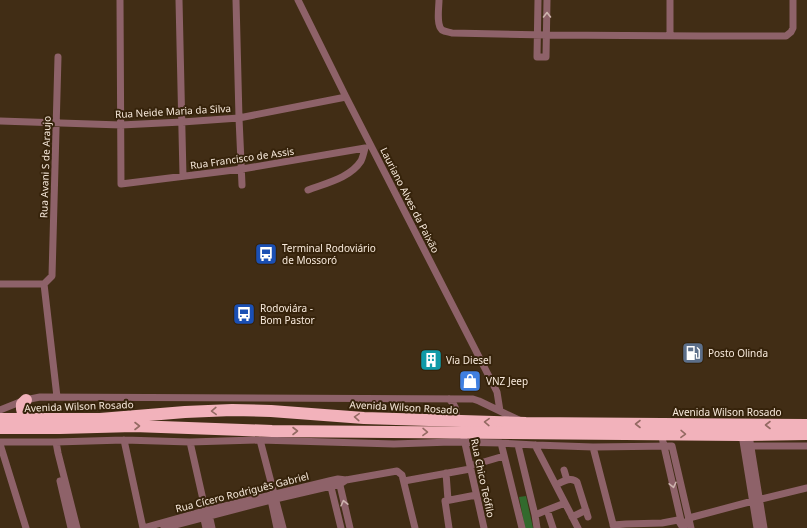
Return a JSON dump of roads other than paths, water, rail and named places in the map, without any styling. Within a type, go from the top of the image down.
[{"type":"highway","points":[[26,400],[22,404],[23,411],[27,417],[32,419]]},
{"type":"highway","points":[[232,410],[241,415],[242,419],[240,424],[234,429]]},
{"type":"highway","name":"Avenida Wilson Rosado","points":[[0,419],[100,419],[185,412],[232,410],[271,411],[364,418],[526,423],[807,425]]},
{"type":"highway","points":[[271,411],[262,418],[260,423],[262,426],[272,431]]},
{"type":"highway","name":"Avenida Wilson Rosado","points":[[0,428],[134,426],[464,437],[661,433],[746,440],[807,434]]},
{"type":"street","points":[[120,0],[121,124]]},
{"type":"street","points":[[179,0],[183,176]]},
{"type":"street","points":[[236,0],[242,184]]},
{"type":"street","name":"Lauriano Alves da Paixão","points":[[298,0],[497,392],[500,411]]},
{"type":"street","points":[[439,0],[440,27],[445,31],[452,33],[670,36],[786,36],[793,28],[793,0]]},
{"type":"street","points":[[538,0],[537,57],[546,57],[547,0]]},
{"type":"street","points":[[670,0],[670,36]]},
{"type":"street","name":"Rua Avani S de Araujo","points":[[44,284],[52,276],[58,57]]},
{"type":"street","name":"Rua Neide Maria da Silva","points":[[0,121],[121,124],[182,122],[239,118],[346,97]]},
{"type":"street","name":"Rua Francisco de Assis","points":[[121,124],[121,184],[242,169],[365,148],[361,160],[353,170],[340,178],[308,190]]},
{"type":"street","points":[[0,284],[44,284],[56,397]]},
{"type":"street","points":[[0,410],[26,400],[40,397],[449,399],[479,401],[526,423]]},
{"type":"street","points":[[449,399],[453,403],[457,414],[456,418],[451,421]]},
{"type":"street","points":[[661,433],[683,528]]},
{"type":"street","points":[[26,528],[0,443],[124,440],[394,444],[464,437],[518,445],[593,447],[672,446],[691,528]]},
{"type":"street","name":"Rua Chico Teófilo","points":[[464,437],[484,528]]},
{"type":"street","points":[[124,440],[143,528]]},
{"type":"street","points":[[764,528],[756,500],[746,440],[807,446]]},
{"type":"street","points":[[258,441],[264,457],[273,497],[283,528]]},
{"type":"street","points":[[54,442],[71,528]]},
{"type":"street","points":[[54,442],[77,528]]},
{"type":"street","points":[[190,442],[205,512],[206,528]]},
{"type":"street","points":[[501,443],[522,528]]},
{"type":"street","points":[[518,445],[537,528]]},
{"type":"street","points":[[535,445],[578,528]]},
{"type":"street","points":[[593,447],[613,527],[626,524],[662,523],[678,520],[683,528]]},
{"type":"street","points":[[415,528],[404,481],[470,468],[504,456]]},
{"type":"street","points":[[564,470],[566,480]]},
{"type":"street","name":"Rua Cícero Rodriguês Gabriel","points":[[143,528],[205,512],[346,480],[396,471],[402,475],[404,481]]},
{"type":"street","points":[[446,473],[448,500],[445,501],[449,528]]},
{"type":"street","points":[[556,485],[566,480],[573,479],[577,482],[587,514],[572,517]]},
{"type":"street","points":[[339,482],[350,528]]},
{"type":"street","points":[[330,483],[341,528]]},
{"type":"street","points":[[683,528],[689,518],[807,488]]},
{"type":"street","points":[[448,500],[476,495]]},
{"type":"street","points":[[273,497],[277,528]]},
{"type":"street","points":[[756,500],[757,528]]},
{"type":"street","points":[[535,514],[565,503]]},
{"type":"street","points":[[547,510],[553,528]]},
{"type":"street","points":[[205,512],[212,528]]},
{"type":"street","name":"Rua Cícero Rodriguês Gabriel","points":[[164,528],[205,512]]},
{"type":"place","name":"Terminal Rodoviário de Mossoró","points":[[266,254]]},
{"type":"place","name":"Rodoviára - Bom Pastor","points":[[244,314]]},
{"type":"place","name":"Posto Olinda","points":[[693,353]]},
{"type":"place","name":"Via Diesel","points":[[431,360]]},
{"type":"place","name":"VNZ Jeep","points":[[470,381]]}]
